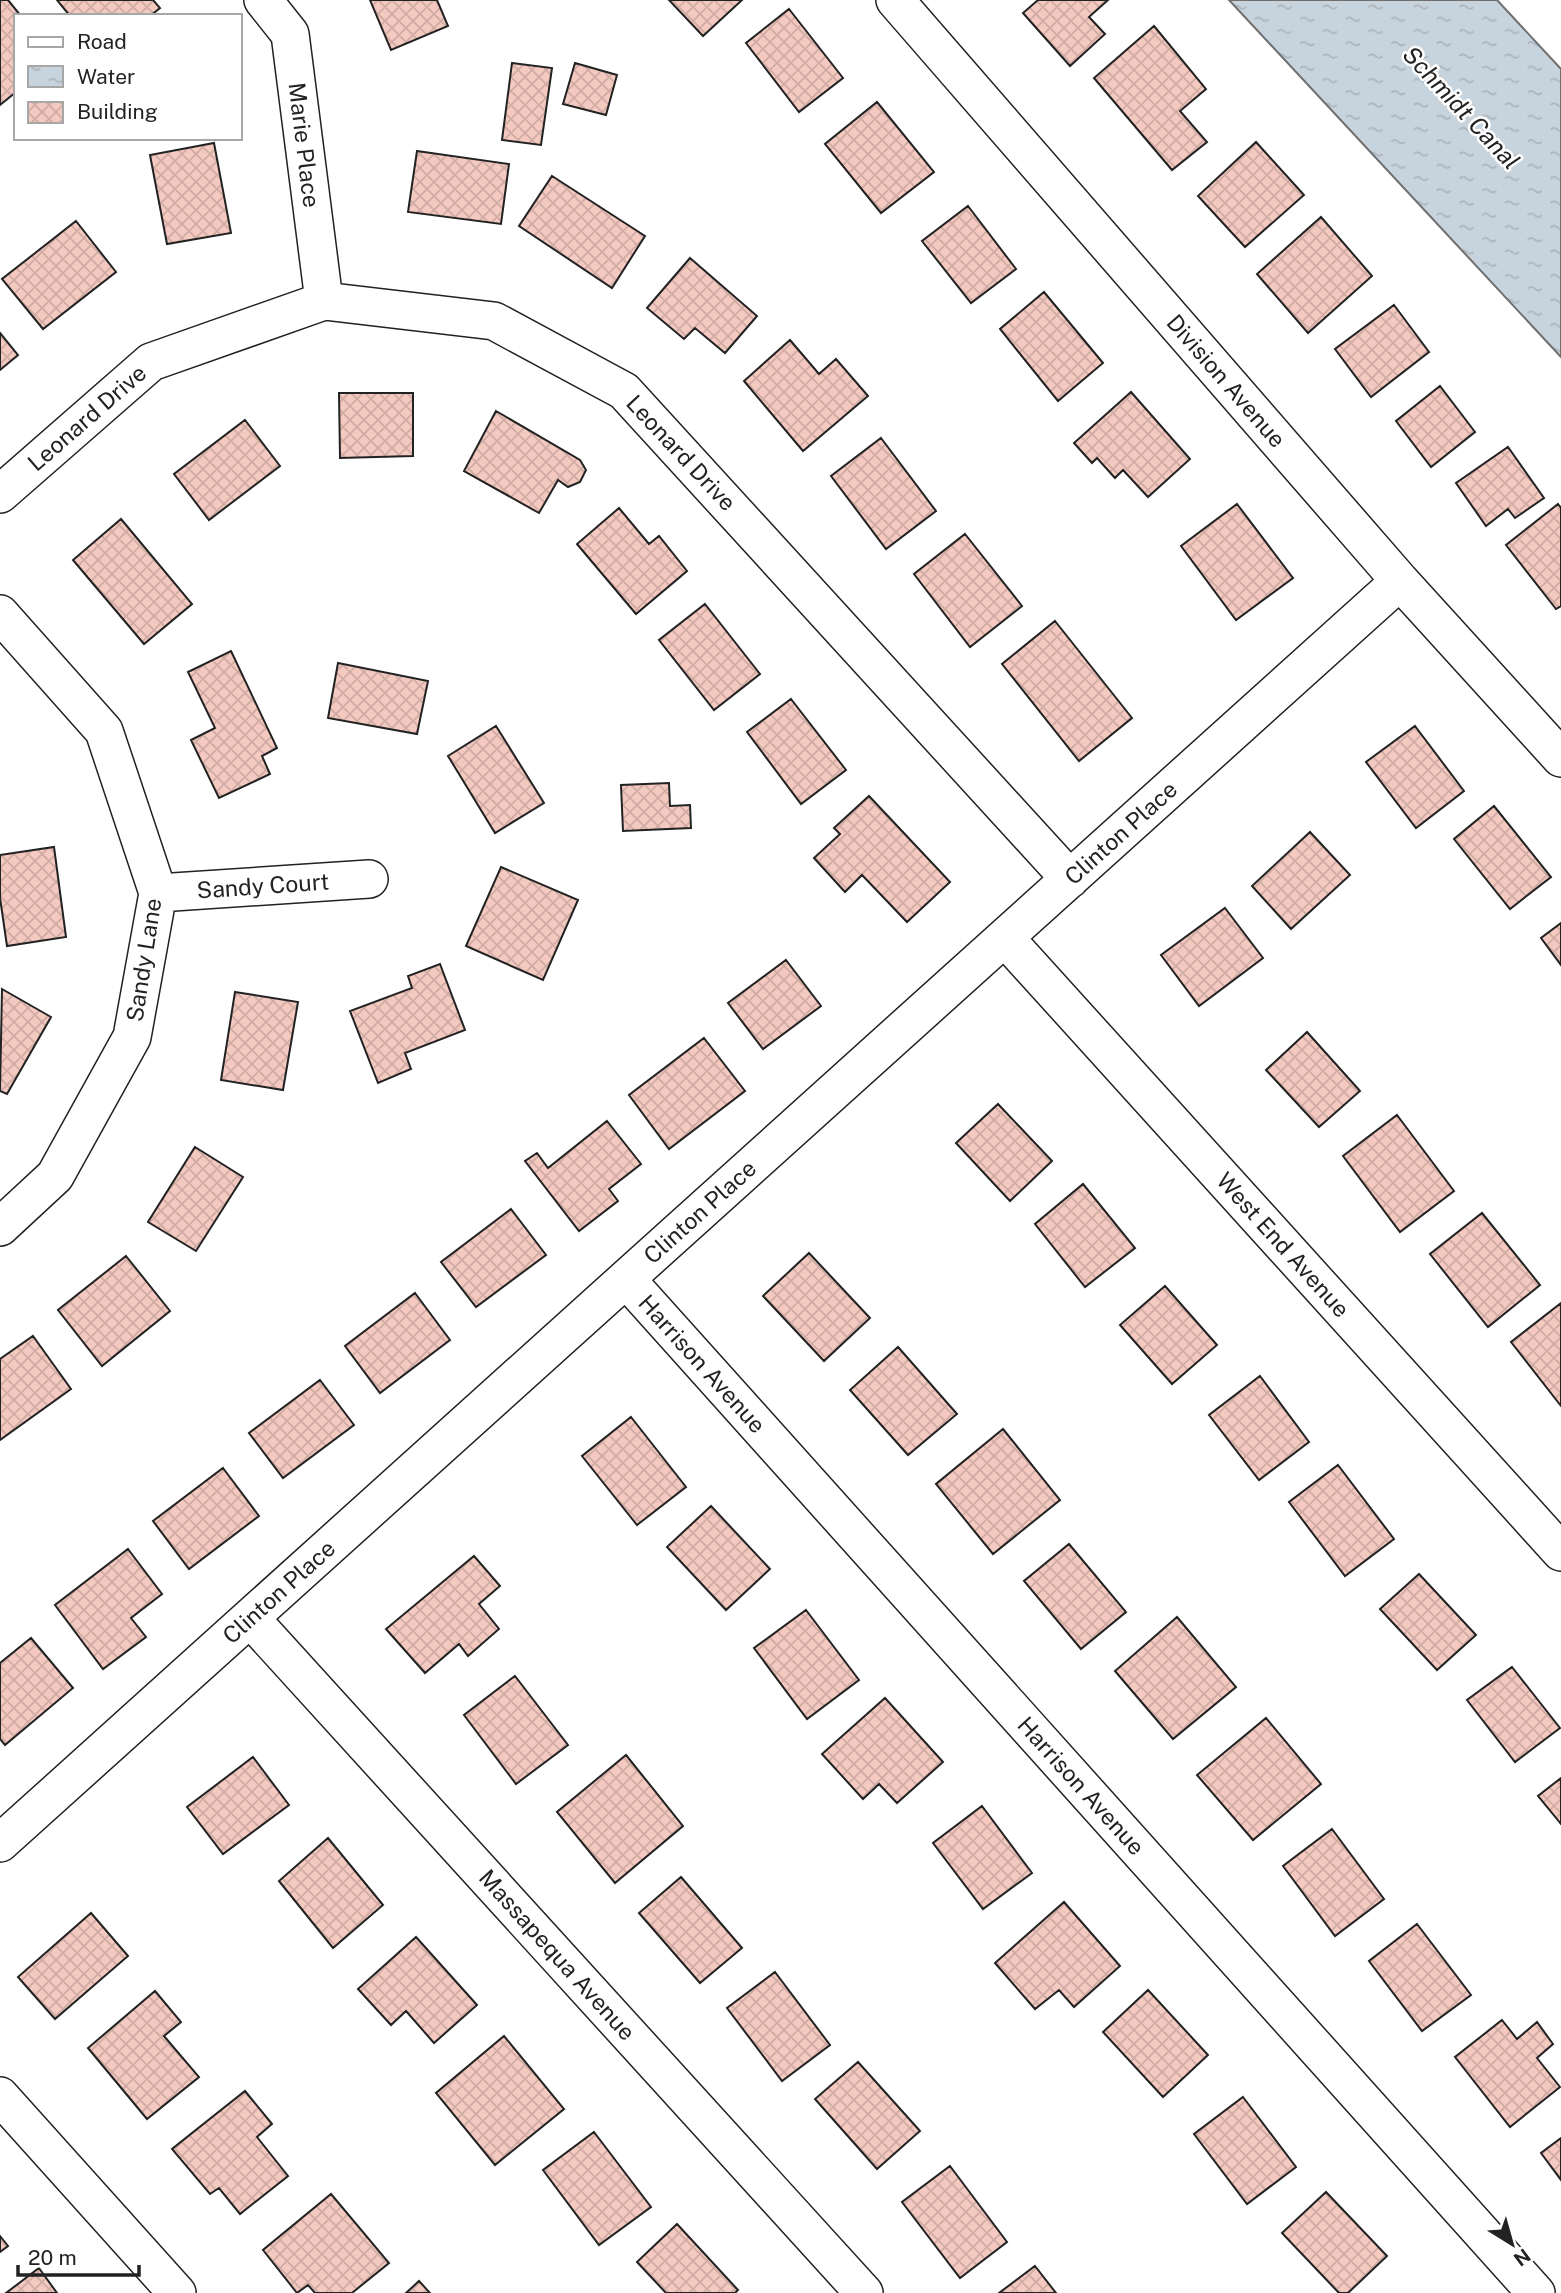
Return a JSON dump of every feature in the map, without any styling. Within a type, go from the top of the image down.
[{"type":"street","name":"Marie Place","points":[[263,0],[290,34],[324,300]]},
{"type":"street","name":"Division Avenue","points":[[895,0],[1400,581],[1561,758]]},
{"type":"street","name":"Leonard Drive","points":[[0,494],[151,362],[324,300],[494,321],[624,391],[1070,879]]},
{"type":"street","name":"Clinton Place","points":[[0,1843],[1400,581]]},
{"type":"street","name":"Sandy Lane","points":[[0,614],[104,731],[158,892],[132,1037],[55,1176],[0,1227]]},
{"type":"street","name":"Sandy Court","points":[[158,892],[369,878]]},
{"type":"street","name":"West End Avenue","points":[[1005,937],[1561,1552]]},
{"type":"street","name":"Harrison Avenue","points":[[626,1279],[1536,2293]]},
{"type":"street","name":"Massapequa Avenue","points":[[250,1618],[864,2293]]},
{"type":"street","points":[[0,2095],[177,2293]]},
{"type":"water","name":"Schmidt Canal","points":[[1229,0],[1497,0],[1561,69],[1561,357]]},
{"type":"building","points":[[0,0],[8,0],[19,14],[14,14],[14,94],[0,105]]},
{"type":"building","points":[[57,0],[153,0],[160,8],[152,14],[68,14]]},
{"type":"building","points":[[370,0],[437,0],[448,26],[391,50]]},
{"type":"building","points":[[669,0],[742,0],[703,36]]},
{"type":"building","points":[[1038,0],[1108,0],[1089,17],[1105,34],[1070,66],[1023,13]]},
{"type":"building","points":[[789,9],[843,78],[799,112],[746,43]]},
{"type":"building","points":[[1154,26],[1206,89],[1180,111],[1207,142],[1172,170],[1094,78]]},
{"type":"building","points":[[512,63],[552,68],[541,145],[502,140]]},
{"type":"building","points":[[575,63],[617,75],[606,115],[563,104]]},
{"type":"building","points":[[877,102],[934,172],[881,213],[825,144]]},
{"type":"building","points":[[1256,142],[1304,195],[1245,247],[1198,196]]},
{"type":"building","points":[[214,143],[231,233],[167,244],[150,155]]},
{"type":"building","points":[[417,151],[509,164],[501,224],[408,212]]},
{"type":"building","points":[[552,176],[645,236],[612,288],[519,226]]},
{"type":"building","points":[[968,206],[1016,269],[971,303],[922,241]]},
{"type":"building","points":[[1321,217],[1372,276],[1308,333],[1257,274]]},
{"type":"building","points":[[76,221],[116,272],[43,329],[2,279]]},
{"type":"building","points":[[690,258],[757,316],[725,353],[695,328],[684,339],[647,308]]},
{"type":"building","points":[[1044,292],[1103,363],[1058,401],[1000,329]]},
{"type":"building","points":[[1394,305],[1429,352],[1371,397],[1335,349]]},
{"type":"building","points":[[0,333],[18,355],[0,370]]},
{"type":"building","points":[[790,340],[819,374],[836,359],[868,396],[803,451],[744,381]]},
{"type":"building","points":[[1440,386],[1475,432],[1431,467],[1396,421]]},
{"type":"building","points":[[1131,392],[1190,459],[1148,497],[1123,470],[1115,478],[1097,458],[1092,463],[1074,443]]},
{"type":"building","points":[[339,393],[413,393],[413,456],[340,458]]},
{"type":"building","points":[[496,411],[580,460],[586,470],[580,482],[568,487],[558,480],[539,513],[464,471]]},
{"type":"building","points":[[245,420],[280,466],[209,520],[174,474]]},
{"type":"building","points":[[881,438],[936,511],[886,549],[831,476]]},
{"type":"building","points":[[1508,447],[1544,498],[1515,518],[1508,509],[1486,526],[1456,483]]},
{"type":"building","points":[[1237,504],[1293,578],[1236,620],[1181,546]]},
{"type":"building","points":[[1558,504],[1561,508],[1561,606],[1556,609],[1506,545]]},
{"type":"building","points":[[619,508],[649,544],[659,536],[687,571],[636,614],[577,544]]},
{"type":"building","points":[[121,519],[192,604],[144,644],[73,560]]},
{"type":"building","points":[[965,534],[1022,606],[970,647],[914,574]]},
{"type":"building","points":[[705,604],[760,674],[714,710],[659,640]]},
{"type":"building","points":[[1055,621],[1132,718],[1079,761],[1002,664]]},
{"type":"building","points":[[231,651],[277,748],[262,756],[270,774],[219,798],[191,740],[215,728],[188,672]]},
{"type":"building","points":[[338,663],[428,681],[417,734],[328,718]]},
{"type":"building","points":[[791,699],[846,770],[801,804],[747,732]]},
{"type":"building","points":[[496,726],[544,803],[495,833],[448,756]]},
{"type":"building","points":[[1415,726],[1464,791],[1416,828],[1366,762]]},
{"type":"building","points":[[669,783],[670,806],[690,805],[691,828],[623,831],[621,785]]},
{"type":"building","points":[[869,796],[950,882],[907,922],[862,875],[845,892],[814,858],[840,834],[834,828]]},
{"type":"building","points":[[1494,806],[1551,877],[1510,909],[1454,839]]},
{"type":"building","points":[[1310,832],[1350,875],[1291,929],[1252,886]]},
{"type":"building","points":[[54,847],[66,937],[7,946],[0,898],[0,855]]},
{"type":"building","points":[[501,867],[578,900],[543,980],[466,946]]},
{"type":"building","points":[[1225,908],[1263,958],[1199,1006],[1161,955]]},
{"type":"building","points":[[1561,923],[1561,965],[1541,938]]},
{"type":"building","points":[[786,960],[821,1006],[763,1049],[728,1003]]},
{"type":"building","points":[[440,964],[465,1030],[405,1053],[411,1069],[378,1083],[350,1011],[412,988],[408,976]]},
{"type":"building","points":[[2,989],[51,1017],[7,1094],[0,1091]]},
{"type":"building","points":[[235,992],[298,1002],[283,1090],[221,1080]]},
{"type":"building","points":[[1307,1032],[1360,1091],[1319,1127],[1266,1070]]},
{"type":"building","points":[[704,1038],[745,1091],[669,1149],[629,1095]]},
{"type":"building","points":[[998,1104],[1052,1161],[1010,1201],[956,1143]]},
{"type":"building","points":[[1397,1115],[1454,1191],[1400,1232],[1343,1156]]},
{"type":"building","points":[[607,1121],[641,1164],[609,1189],[618,1201],[579,1231],[525,1161],[537,1153],[548,1168]]},
{"type":"building","points":[[195,1147],[243,1177],[196,1251],[148,1222]]},
{"type":"building","points":[[1083,1184],[1135,1248],[1085,1287],[1035,1224]]},
{"type":"building","points":[[511,1209],[546,1255],[476,1307],[441,1262]]},
{"type":"building","points":[[1482,1213],[1540,1285],[1488,1327],[1430,1254]]},
{"type":"building","points":[[809,1253],[870,1318],[824,1361],[763,1296]]},
{"type":"building","points":[[126,1256],[170,1311],[102,1366],[58,1310]]},
{"type":"building","points":[[1165,1286],[1217,1345],[1172,1384],[1120,1325]]},
{"type":"building","points":[[415,1293],[450,1340],[380,1393],[345,1346]]},
{"type":"building","points":[[1561,1303],[1561,1406],[1511,1342]]},
{"type":"building","points":[[33,1336],[71,1389],[0,1440],[0,1359]]},
{"type":"building","points":[[898,1347],[957,1414],[908,1455],[850,1390]]},
{"type":"building","points":[[1260,1376],[1309,1442],[1259,1480],[1209,1415]]},
{"type":"building","points":[[320,1380],[354,1425],[283,1478],[249,1433]]},
{"type":"building","points":[[631,1417],[686,1487],[637,1525],[582,1456]]},
{"type":"building","points":[[1003,1429],[1060,1500],[993,1554],[936,1484]]},
{"type":"building","points":[[1338,1465],[1394,1539],[1345,1576],[1289,1502]]},
{"type":"building","points":[[223,1468],[259,1516],[189,1569],[153,1521]]},
{"type":"building","points":[[711,1506],[770,1569],[726,1610],[667,1547]]},
{"type":"building","points":[[1069,1544],[1126,1612],[1081,1649],[1024,1581]]},
{"type":"building","points":[[128,1549],[162,1594],[131,1618],[146,1637],[103,1669],[55,1605]]},
{"type":"building","points":[[474,1556],[500,1586],[479,1604],[499,1629],[468,1656],[459,1644],[425,1673],[386,1629]]},
{"type":"building","points":[[1419,1574],[1476,1635],[1437,1670],[1380,1609]]},
{"type":"building","points":[[806,1610],[859,1680],[807,1719],[754,1648]]},
{"type":"building","points":[[1177,1617],[1236,1687],[1173,1739],[1115,1671]]},
{"type":"building","points":[[31,1638],[73,1688],[5,1745],[0,1739],[0,1663]]},
{"type":"building","points":[[1512,1667],[1560,1728],[1515,1762],[1467,1700]]},
{"type":"building","points":[[515,1676],[568,1745],[516,1784],[464,1715]]},
{"type":"building","points":[[885,1698],[943,1762],[897,1803],[879,1784],[863,1799],[822,1754]]},
{"type":"building","points":[[1266,1718],[1321,1784],[1253,1840],[1197,1775]]},
{"type":"building","points":[[626,1755],[683,1826],[615,1883],[557,1812]]},
{"type":"building","points":[[253,1757],[289,1805],[223,1854],[187,1807]]},
{"type":"building","points":[[1561,1778],[1561,1824],[1538,1796]]},
{"type":"building","points":[[982,1806],[1032,1873],[983,1909],[933,1843]]},
{"type":"building","points":[[1332,1829],[1384,1899],[1335,1936],[1283,1866]]},
{"type":"building","points":[[328,1838],[383,1905],[333,1948],[279,1881]]},
{"type":"building","points":[[681,1877],[742,1948],[700,1983],[639,1913]]},
{"type":"building","points":[[1064,1902],[1120,1966],[1074,2007],[1059,1990],[1035,2009],[995,1963]]},
{"type":"building","points":[[91,1913],[128,1956],[55,2019],[18,1977]]},
{"type":"building","points":[[1417,1924],[1471,1995],[1422,2031],[1369,1961]]},
{"type":"building","points":[[416,1937],[477,2005],[434,2043],[406,2011],[391,2025],[358,1989]]},
{"type":"building","points":[[775,1972],[830,2045],[782,2081],[727,2008]]},
{"type":"building","points":[[1148,1990],[1208,2055],[1163,2097],[1103,2032]]},
{"type":"building","points":[[155,1991],[181,2022],[164,2036],[199,2077],[147,2119],[88,2048]]},
{"type":"building","points":[[1502,2020],[1517,2039],[1537,2022],[1553,2044],[1537,2058],[1560,2087],[1510,2127],[1455,2057]]},
{"type":"building","points":[[504,2036],[564,2109],[495,2165],[436,2093]]},
{"type":"building","points":[[858,2062],[920,2131],[877,2169],[815,2099]]},
{"type":"building","points":[[245,2091],[272,2124],[257,2137],[288,2176],[240,2214],[219,2188],[210,2194],[172,2149]]},
{"type":"building","points":[[1243,2097],[1296,2167],[1247,2204],[1194,2134]]},
{"type":"building","points":[[594,2132],[651,2207],[599,2245],[543,2170]]},
{"type":"building","points":[[1561,2138],[1561,2180],[1541,2153]]},
{"type":"building","points":[[950,2166],[1007,2242],[960,2278],[902,2202]]},
{"type":"building","points":[[1326,2192],[1387,2256],[1348,2293],[1339,2293],[1282,2233]]},
{"type":"building","points":[[331,2194],[389,2263],[352,2293],[315,2293],[308,2285],[297,2293],[263,2250]]},
{"type":"building","points":[[677,2224],[738,2290],[735,2293],[666,2293],[637,2262]]},
{"type":"building","points":[[0,2236],[8,2246],[0,2252]]},
{"type":"building","points":[[1035,2266],[1056,2293],[999,2293]]},
{"type":"building","points":[[39,2268],[57,2293],[6,2293]]},
{"type":"building","points":[[419,2281],[430,2293],[406,2293]]}]
